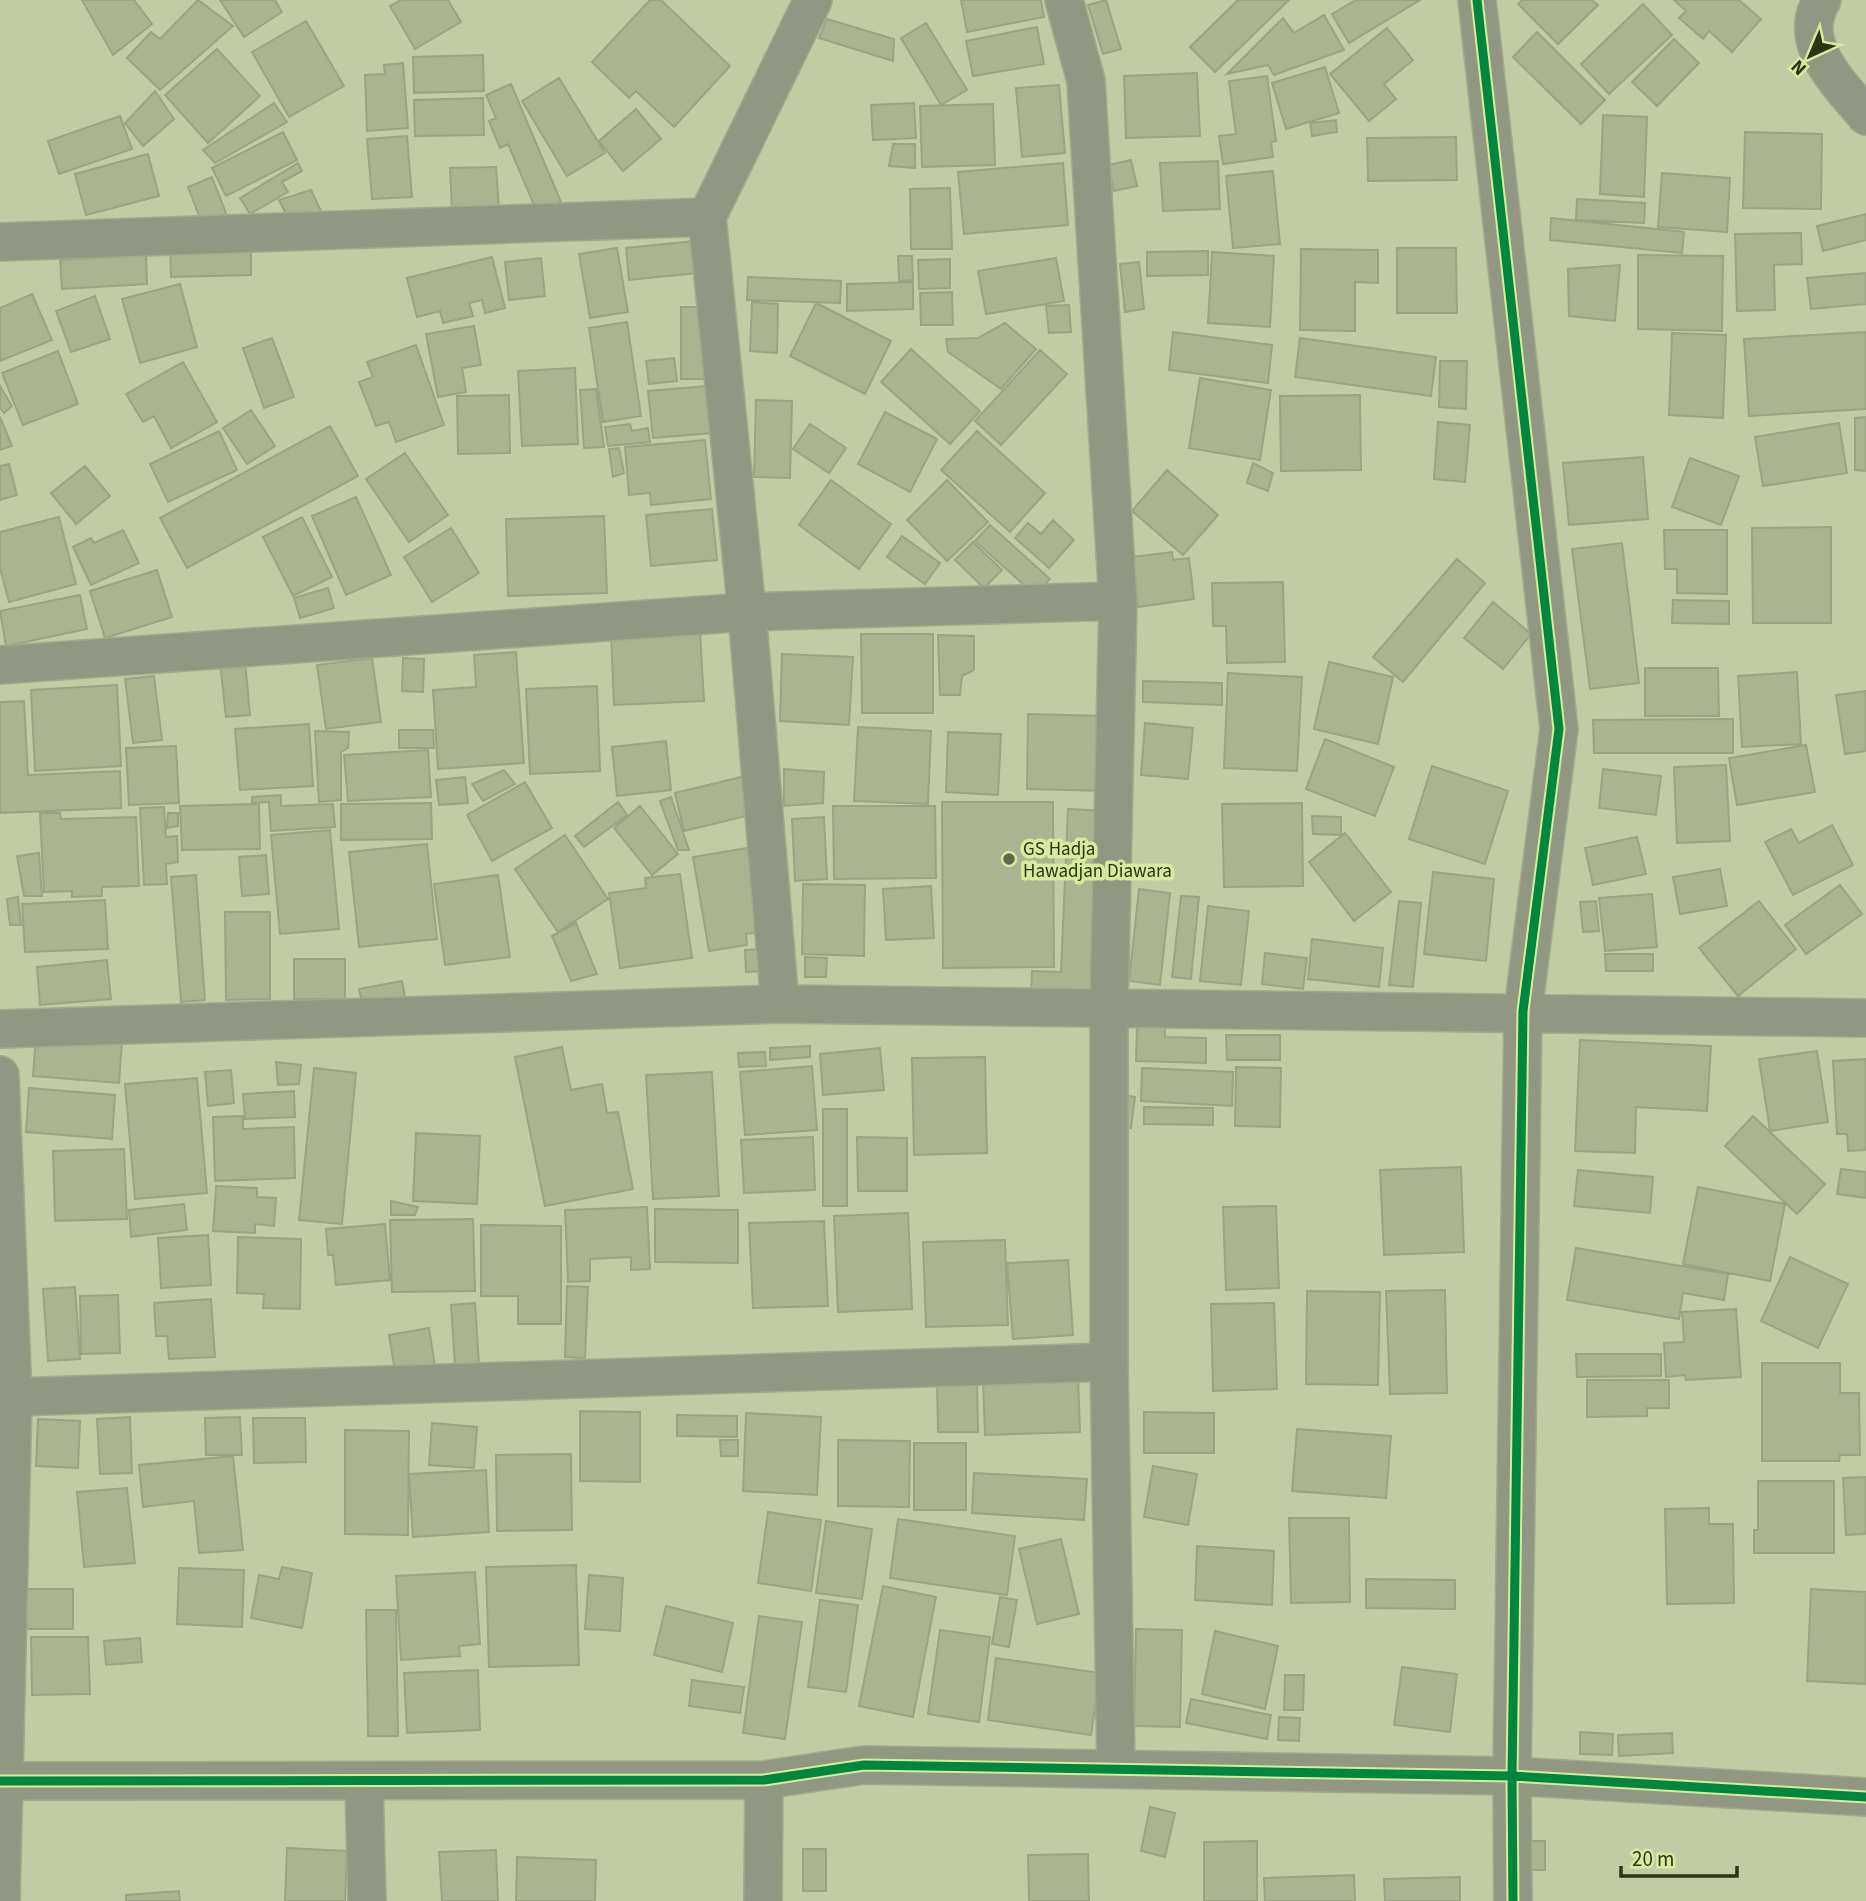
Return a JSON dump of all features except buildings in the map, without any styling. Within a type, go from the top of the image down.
[{"type":"street","points":[[780,1004],[747,612],[707,217],[813,0]]},
{"type":"street","points":[[1064,0],[1086,80],[1118,601],[1109,1007],[1109,1362],[1116,1768]]},
{"type":"street","points":[[1477,0],[1559,729],[1523,1011],[1512,1776],[1513,1901]]},
{"type":"street","points":[[1822,0],[1813,15],[1818,55],[1866,116]]},
{"type":"street","points":[[0,242],[707,217]]},
{"type":"street","points":[[0,666],[747,612],[1118,601]]},
{"type":"street","points":[[0,1029],[780,1004],[1523,1011],[1866,1018]]},
{"type":"street","points":[[0,1075],[13,1397],[1,1781],[1,1901]]},
{"type":"street","points":[[13,1397],[1109,1362]]},
{"type":"street","points":[[1,1781],[764,1780],[864,1765],[1512,1776],[1866,1797]]},
{"type":"street","points":[[763,1901],[764,1780]]},
{"type":"street","points":[[364,1781],[367,1901]]},
{"type":"cycle path","points":[[1477,0],[1559,729],[1523,1011],[1512,1776],[1513,1901]]},
{"type":"cycle path","points":[[0,1781],[764,1780],[864,1765],[1512,1776],[1866,1797]]},
{"type":"place","name":"GS Hadja Hawadjan Diawara","points":[[1009,859]]}]
